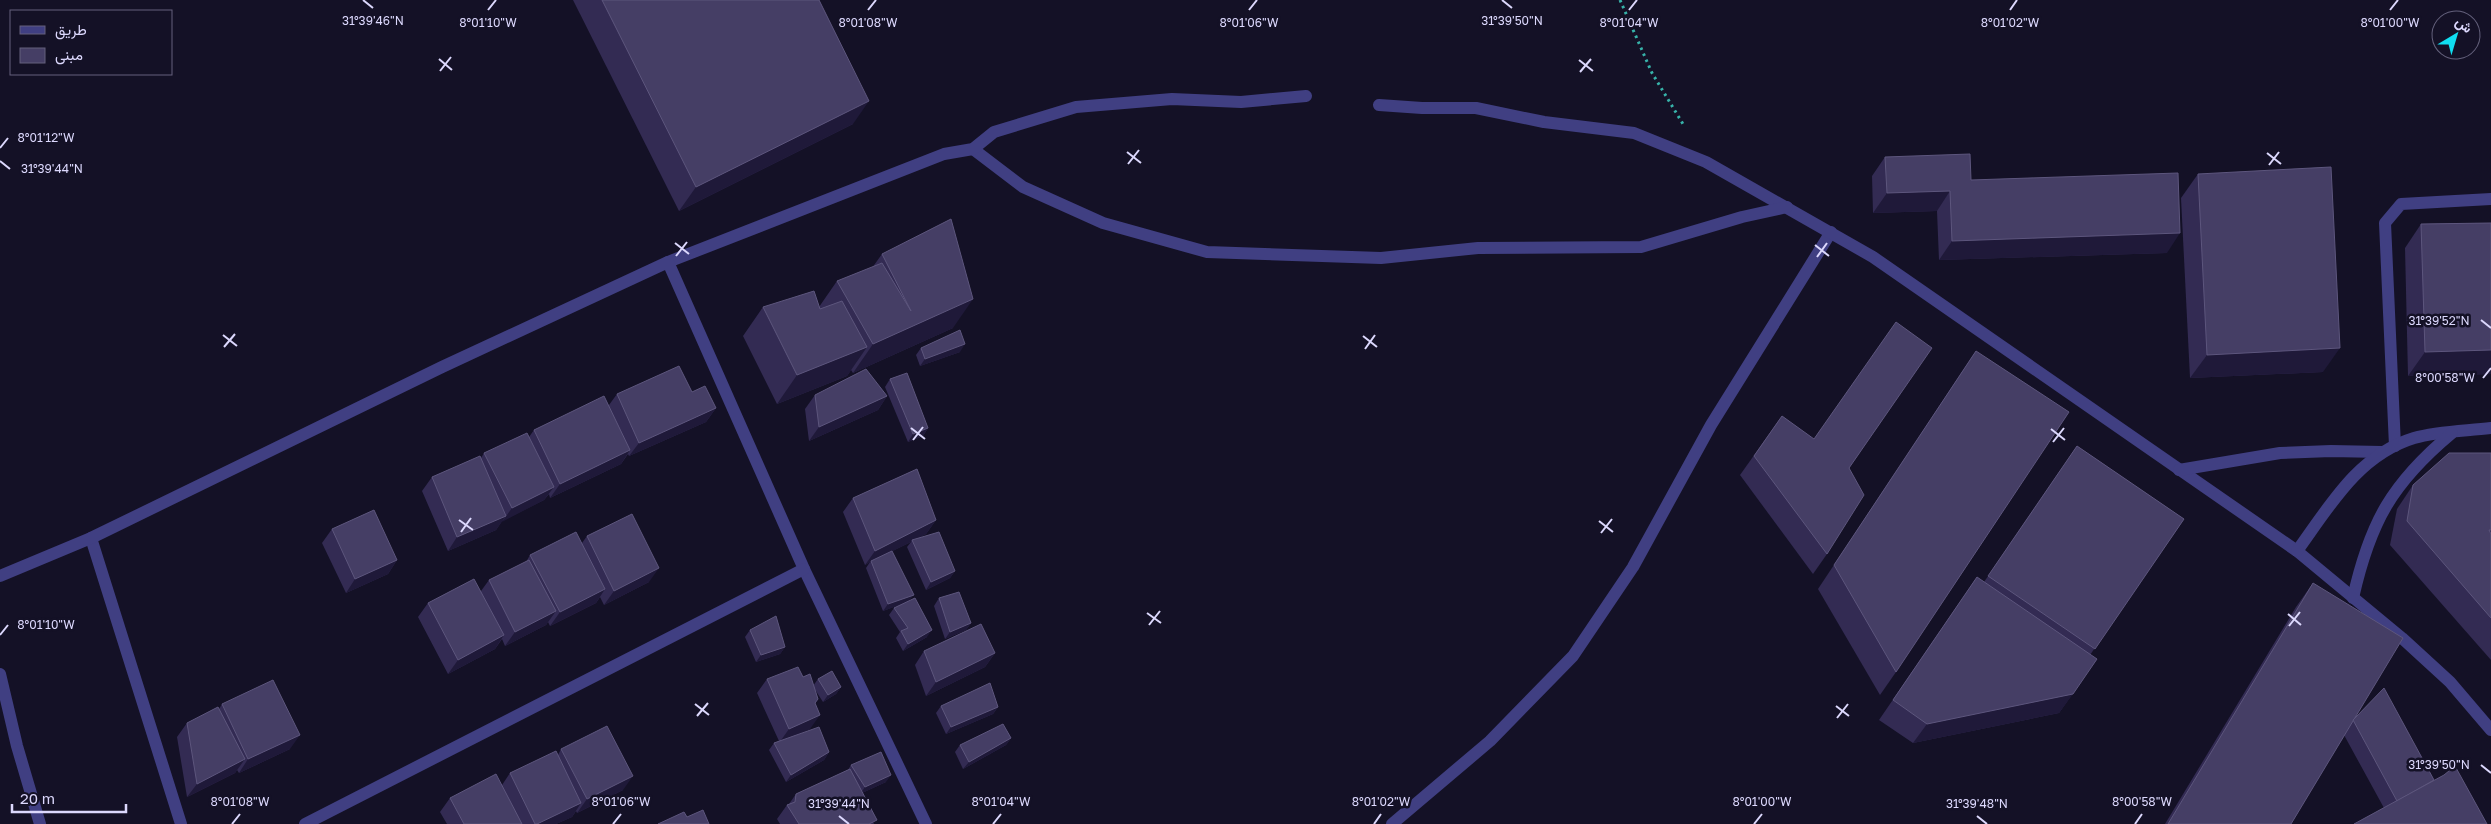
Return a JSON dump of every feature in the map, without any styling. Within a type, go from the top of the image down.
[{"type":"street","points":[[0,576],[91,538],[433,371],[668,262],[944,154],[973,149],[994,132],[1076,106],[1172,100],[1241,102],[1306,96]]},
{"type":"street","points":[[1379,105],[1422,108],[1476,108],[1544,122],[1634,133],[1706,162],[1787,207],[1873,257],[2297,551],[2450,682],[2491,730]]},
{"type":"street","points":[[973,149],[1023,187],[1103,223],[1206,252],[1381,258],[1478,248],[1641,247],[1742,217],[1787,207]]},
{"type":"street","points":[[2395,446],[2385,223],[2401,204],[2491,199]]},
{"type":"street","points":[[1392,824],[1490,741],[1572,656],[1634,567],[1711,425],[1831,232]]},
{"type":"street","points":[[668,262],[804,570],[926,824]]},
{"type":"street","points":[[2297,551],[2346,482],[2382,452],[2415,438],[2491,428]]},
{"type":"street","points":[[2353,598],[2362,557],[2385,505],[2426,454],[2452,433]]},
{"type":"street","points":[[2179,470],[2280,453],[2382,452]]},
{"type":"street","points":[[91,538],[181,824]]},
{"type":"street","points":[[304,824],[804,570]]},
{"type":"street","points":[[0,674],[17,746],[40,824]]},
{"type":"path","points":[[1620,0],[1652,73],[1706,162]]},
{"type":"building","points":[[602,0],[819,0],[869,101],[696,187]]},
{"type":"building","points":[[1970,154],[1971,180],[2178,173],[2180,233],[1952,241],[1950,191],[1887,193],[1885,157]]},
{"type":"building","points":[[2331,167],[2340,348],[2207,355],[2198,174]]},
{"type":"building","points":[[951,219],[973,299],[873,344],[837,281],[882,263],[911,311],[882,254]]},
{"type":"building","points":[[2491,223],[2491,350],[2425,352],[2421,224]]},
{"type":"building","points":[[814,291],[820,309],[842,301],[867,347],[797,375],[763,307]]},
{"type":"building","points":[[1896,322],[1932,348],[1849,468],[1864,495],[1827,554],[1754,456],[1782,416],[1814,439]]},
{"type":"building","points":[[960,330],[965,344],[925,359],[921,348]]},
{"type":"building","points":[[1976,351],[2069,412],[1896,672],[1834,565]]},
{"type":"building","points":[[679,366],[692,392],[705,386],[716,408],[639,443],[617,394]]},
{"type":"building","points":[[866,369],[887,396],[819,427],[815,395]]},
{"type":"building","points":[[907,373],[928,428],[913,434],[890,379]]},
{"type":"building","points":[[604,396],[630,450],[560,484],[534,430]]},
{"type":"building","points":[[527,433],[554,487],[512,508],[484,453]]},
{"type":"building","points":[[2077,446],[2184,519],[2095,649],[1988,576]]},
{"type":"building","points":[[2449,453],[2491,453],[2491,530],[2489,530],[2491,534],[2491,618],[2407,521],[2413,485]]},
{"type":"building","points":[[480,456],[506,516],[457,537],[432,477]]},
{"type":"building","points":[[917,469],[936,520],[875,551],[853,498]]},
{"type":"building","points":[[374,510],[397,560],[355,579],[332,529]]},
{"type":"building","points":[[632,514],[659,568],[614,591],[587,536]]},
{"type":"building","points":[[576,532],[605,589],[560,612],[530,555]]},
{"type":"building","points":[[939,532],[955,571],[931,582],[912,540]]},
{"type":"building","points":[[892,551],[914,595],[888,604],[871,561]]},
{"type":"building","points":[[529,560],[556,611],[515,632],[489,580]]},
{"type":"building","points":[[1977,577],[2097,659],[2073,694],[1927,724],[1893,700]]},
{"type":"building","points":[[474,579],[504,635],[458,660],[428,603]]},
{"type":"building","points":[[2313,583],[2403,638],[2291,824],[2168,824]]},
{"type":"building","points":[[959,592],[971,623],[950,632],[939,598]]},
{"type":"building","points":[[915,598],[932,630],[908,644],[901,631],[908,628],[894,608]]},
{"type":"building","points":[[776,616],[785,647],[761,655],[750,630]]},
{"type":"building","points":[[981,624],[995,653],[936,682],[924,651]]},
{"type":"building","points":[[798,667],[803,677],[810,674],[818,699],[815,703],[820,715],[789,729],[767,679]]},
{"type":"building","points":[[832,671],[841,687],[828,695],[818,679]]},
{"type":"building","points":[[273,680],[300,735],[248,759],[222,704]]},
{"type":"building","points":[[990,683],[998,707],[951,727],[941,706]]},
{"type":"building","points":[[2384,688],[2434,780],[2397,801],[2353,720]]},
{"type":"building","points":[[218,707],[245,759],[197,784],[187,723]]},
{"type":"building","points":[[1003,724],[1011,738],[969,762],[960,745]]},
{"type":"building","points":[[607,726],[633,776],[587,799],[561,749]]},
{"type":"building","points":[[819,727],[829,752],[791,775],[774,743]]},
{"type":"building","points":[[556,751],[581,803],[535,824],[510,773]]},
{"type":"building","points":[[881,752],[891,775],[865,787],[851,765]]},
{"type":"building","points":[[2455,766],[2487,824],[2354,824],[2444,775]]},
{"type":"building","points":[[850,769],[877,820],[869,824],[799,824],[787,805],[795,802],[796,794]]},
{"type":"building","points":[[496,774],[522,824],[464,824],[450,798]]},
{"type":"building","points":[[703,810],[709,824],[658,824],[684,812],[687,817]]}]
